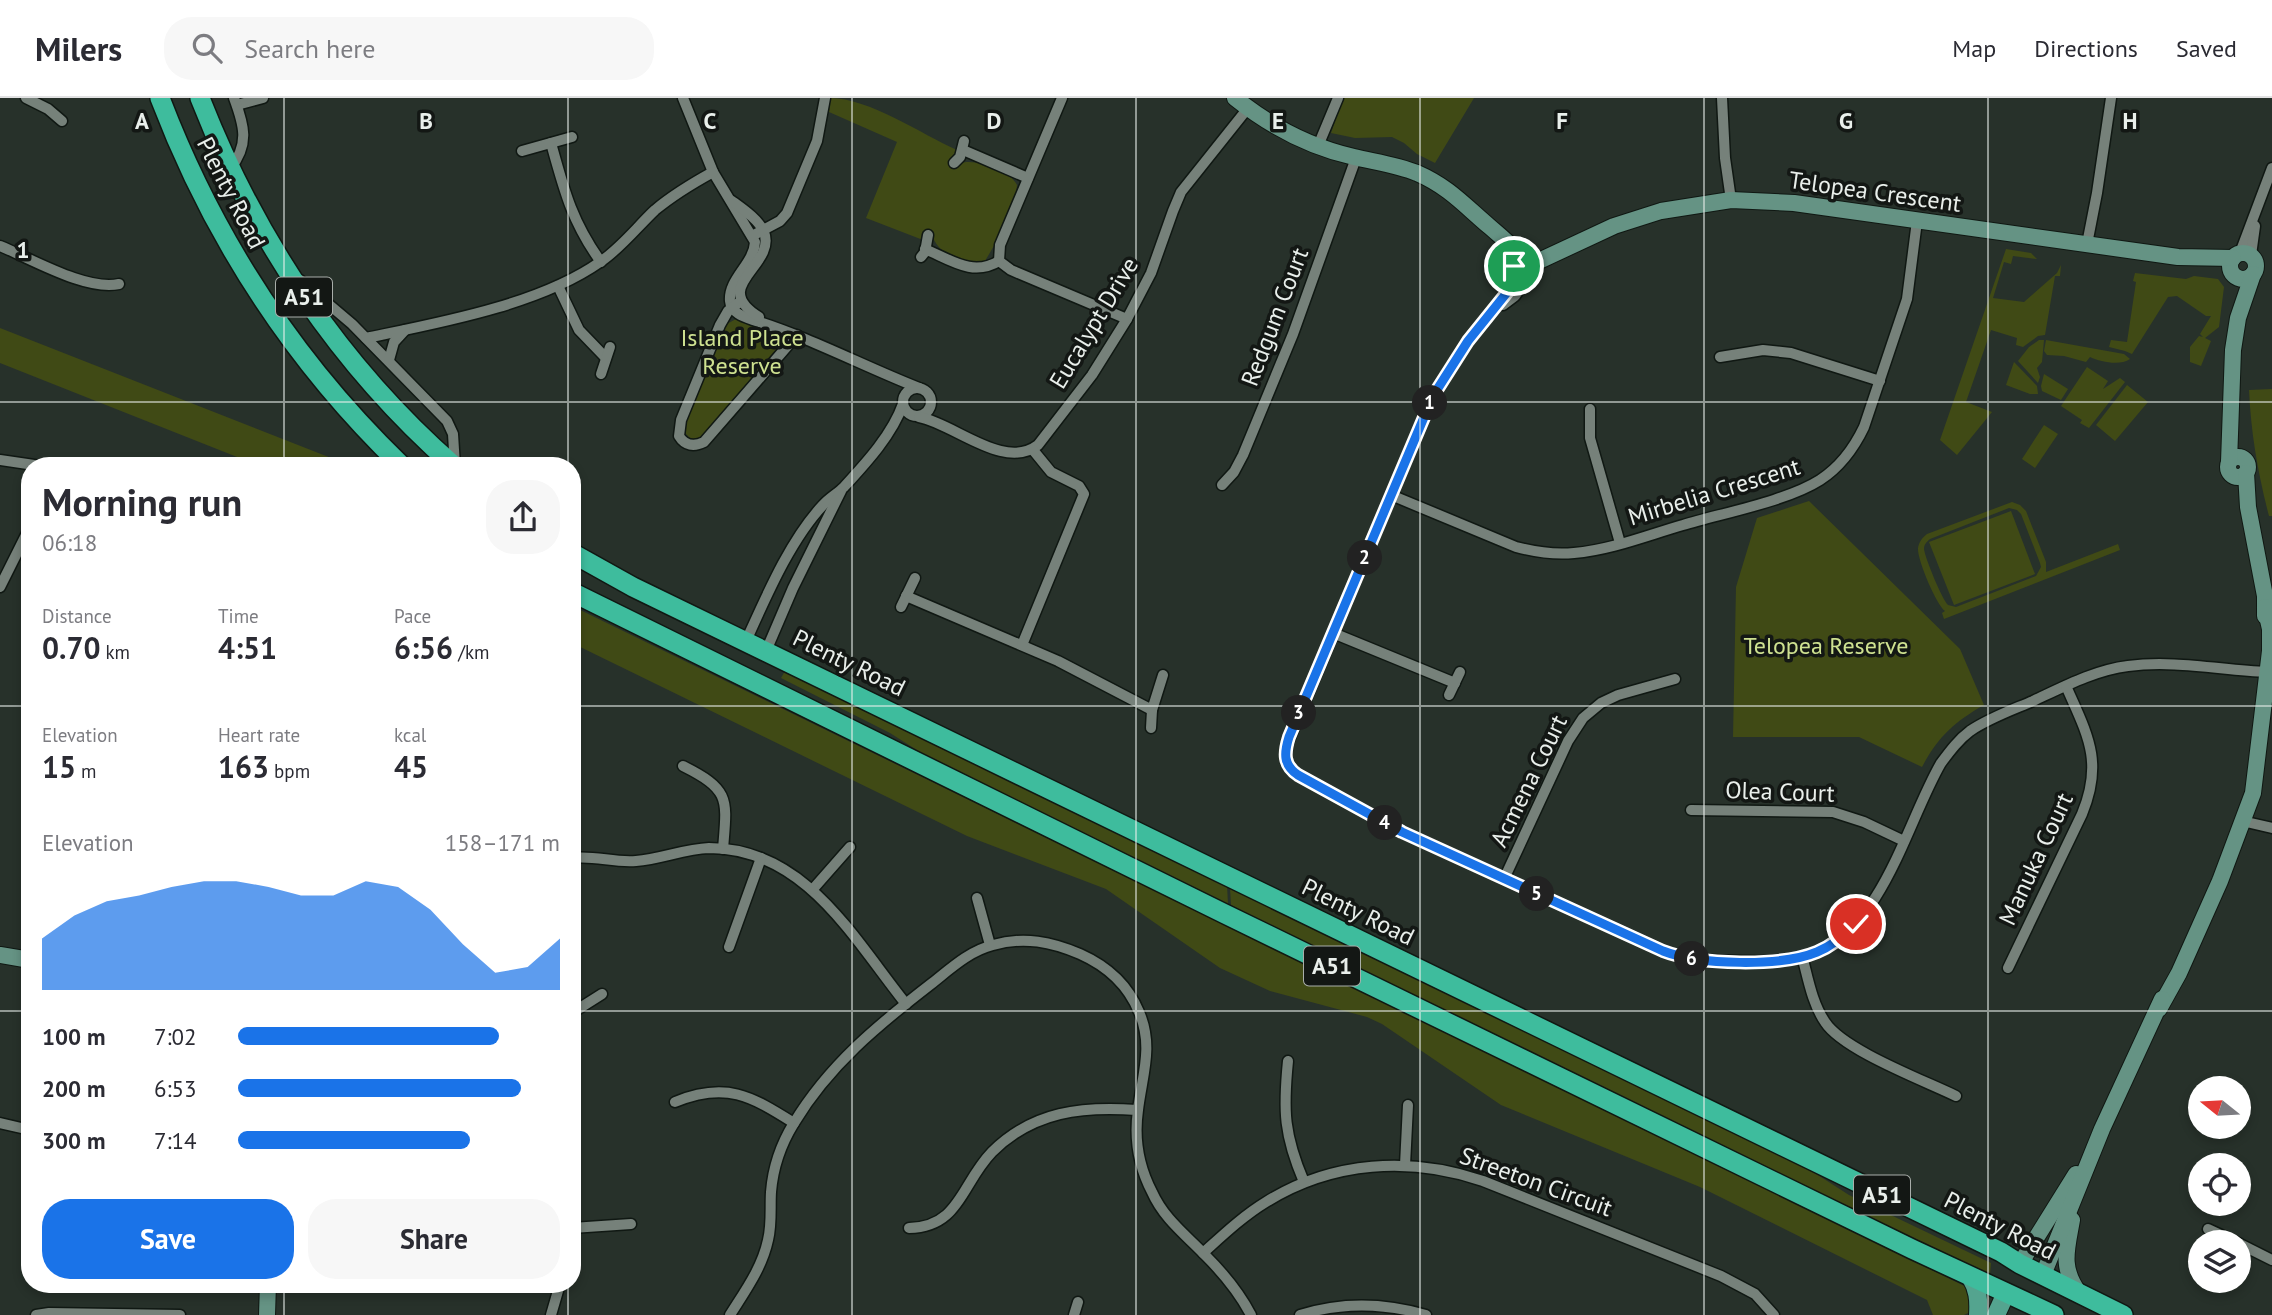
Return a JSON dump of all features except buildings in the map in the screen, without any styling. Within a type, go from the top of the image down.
[{"type":"highway","name":"Plenty Road","points":[[160,98],[212,216],[253,286],[293,344],[394,457]]},
{"type":"highway","name":"Plenty Road","points":[[200,98],[230,169],[254,216],[320,320],[369,380],[445,457]]},
{"type":"highway","name":"Plenty Road","points":[[581,558],[624,582],[2001,1252],[2123,1315]]},
{"type":"highway","name":"A51","points":[[581,596],[2006,1293],[2031,1310],[2054,1315]]},
{"type":"highway","points":[[732,672],[746,641]]},
{"type":"highway","points":[[752,681],[766,651]]},
{"type":"highway","points":[[2006,1293],[2020,1264]]},
{"type":"highway","points":[[2031,1310],[2043,1275]]},
{"type":"main road","points":[[1970,1276],[1978,1296],[1978,1315]]},
{"type":"main road","points":[[1996,1315],[2006,1293]]},
{"type":"street","points":[[26,98],[48,108],[62,121]]},
{"type":"street","points":[[235,102],[264,98]]},
{"type":"street","points":[[683,98],[713,172],[735,212],[758,233]]},
{"type":"street","points":[[825,98],[817,141],[787,213],[780,221],[758,233],[753,253],[729,299],[771,324],[927,391],[932,402],[955,431]]},
{"type":"street","points":[[999,261],[1000,245],[1062,98]]},
{"type":"street","points":[[1318,146],[1338,98]]},
{"type":"street","points":[[1722,98],[1728,200]]},
{"type":"street","points":[[2091,244],[2111,98]]},
{"type":"street","name":"Plenty Road","points":[[230,169],[238,159],[244,135],[244,126],[235,102]]},
{"type":"street","points":[[1242,103],[1284,131],[1318,146],[1356,158],[1404,168],[1431,180],[1465,203],[1505,239],[1525,272]]},
{"type":"street","name":"Eucalypt Drive","points":[[1032,450],[1042,442],[1086,383],[1127,318],[1151,273],[1181,192],[1242,103]]},
{"type":"street","points":[[522,151],[572,137]]},
{"type":"street","points":[[551,143],[569,207],[581,233],[601,262]]},
{"type":"street","points":[[954,163],[963,146],[1028,178]]},
{"type":"street","name":"Redgum Court","points":[[1223,485],[1243,455],[1289,344],[1356,158]]},
{"type":"street","points":[[2043,1275],[2102,1129],[2179,973],[2220,881],[2243,816],[2246,792],[2257,758],[2267,667],[2263,642],[2268,601],[2237,467],[2232,431],[2231,382],[2240,265],[2272,169]]},
{"type":"street","points":[[366,338],[515,302],[558,286],[601,262],[667,201],[713,172]]},
{"type":"street","name":"Telopea Crescent","points":[[2240,265],[1766,200],[1728,200],[1683,206],[1637,218],[1573,246],[1546,268],[1525,272],[1515,296],[1492,312],[1468,341],[1438,387],[1333,633],[1287,745],[1285,756],[1289,767],[1298,775],[1392,827],[1679,957],[1760,961],[1817,952],[1838,940],[1865,915],[1880,891],[1941,763],[1963,737],[1996,717],[2105,671],[2130,666],[2267,667]]},
{"type":"street","name":"Mirbelia Crescent","points":[[1391,495],[1506,543],[1536,552],[1575,553],[1620,543],[1780,497],[1818,481],[1840,464],[1864,427],[1907,299],[1917,221]]},
{"type":"street","points":[[928,235],[923,253],[976,269],[999,261]]},
{"type":"street","points":[[0,246],[86,282],[104,286],[119,284]]},
{"type":"street","points":[[999,261],[1012,270],[1127,318]]},
{"type":"street","name":"Plenty Road","points":[[284,267],[366,338],[451,426],[454,457]]},
{"type":"street","points":[[558,286],[579,330],[607,352],[601,374]]},
{"type":"street","points":[[736,304],[720,325],[681,420],[679,436],[688,445],[699,445],[713,433],[797,335]]},
{"type":"street","points":[[388,360],[394,342],[405,330]]},
{"type":"street","points":[[1720,357],[1763,350],[1791,353],[1880,381]]},
{"type":"street","points":[[884,372],[896,382],[906,412],[932,419],[1006,453],[1019,454],[1032,450],[1051,472],[1079,486],[1084,494],[1022,645]]},
{"type":"street","points":[[887,436],[907,392],[919,388]]},
{"type":"street","points":[[746,641],[799,538],[823,504],[842,488],[887,436],[929,410],[932,402]]},
{"type":"street","points":[[1590,409],[1590,438],[1620,543]]},
{"type":"street","points":[[0,460],[21,463]]},
{"type":"street","points":[[766,651],[793,588],[842,488]]},
{"type":"street","points":[[0,587],[21,545]]},
{"type":"street","points":[[901,607],[915,578]]},
{"type":"street","points":[[906,596],[1079,671],[1152,710]]},
{"type":"street","points":[[1333,633],[1457,678],[1449,695]]},
{"type":"street","points":[[1151,728],[1152,710],[1163,676]]},
{"type":"street","name":"Acmena Court","points":[[1504,879],[1568,741],[1583,718],[1618,695],[1675,679]]},
{"type":"street","name":"Manuka Court","points":[[2008,968],[2090,792],[2092,751],[2066,686]]},
{"type":"street","points":[[683,766],[713,783],[722,795],[726,812],[723,849]]},
{"type":"street","name":"Olea Court","points":[[1691,810],[1833,812],[1864,822],[1904,841]]},
{"type":"street","points":[[2243,816],[2272,827]]},
{"type":"street","points":[[813,888],[850,847]]},
{"type":"street","points":[[581,858],[635,861],[691,850],[723,849],[761,858],[787,870],[813,888],[906,1004]]},
{"type":"street","points":[[729,947],[761,858]]},
{"type":"street","points":[[977,898],[990,945]]},
{"type":"street","points":[[730,1315],[752,1281],[765,1253],[771,1226],[771,1192],[776,1165],[794,1122],[815,1092],[872,1030],[965,957],[990,945],[1028,940],[1056,945],[1097,962],[1125,986],[1140,1014],[1147,1043],[1137,1139],[1139,1159],[1152,1194],[1173,1225],[1203,1253],[1234,1289],[1251,1315]]},
{"type":"street","points":[[0,955],[21,958]]},
{"type":"street","points":[[1802,956],[1819,1012],[1835,1035],[1853,1047],[1956,1096]]},
{"type":"street","points":[[581,1007],[602,993]]},
{"type":"street","points":[[1288,1061],[1284,1109],[1286,1130],[1304,1182]]},
{"type":"street","points":[[675,1102],[700,1093],[726,1091],[752,1098],[794,1122]]},
{"type":"street","points":[[1405,1166],[1408,1105]]},
{"type":"street","points":[[909,1228],[928,1227],[942,1219],[957,1203],[970,1179],[993,1152],[1020,1131],[1037,1122],[1084,1109],[1138,1110]]},
{"type":"street","points":[[0,1123],[21,1128]]},
{"type":"street","points":[[2020,1264],[2102,1129]]},
{"type":"street","name":"Streeton Circuit","points":[[1203,1253],[1248,1214],[1304,1182],[1355,1168],[1405,1166],[1444,1170],[1483,1181],[1720,1276],[1747,1288],[1765,1303],[1774,1315]]},
{"type":"street","points":[[2076,1197],[2066,1267],[2079,1293]]},
{"type":"street","points":[[581,1227],[631,1224]]},
{"type":"street","points":[[2251,1249],[2272,1259]]},
{"type":"street","points":[[267,1315],[268,1293]]},
{"type":"street","points":[[551,1315],[557,1293]]},
{"type":"street","points":[[1074,1315],[1078,1302]]},
{"type":"street","points":[[1300,1315],[1334,1308],[1370,1305],[1426,1315]]},
{"type":"street","points":[[36,1315],[180,1315]]},
{"type":"green space","points":[[830,98],[878,110],[957,150],[952,157],[961,163],[984,164],[1013,180],[1017,185],[1016,193],[985,261],[961,261],[946,254],[932,235],[923,240],[866,218],[897,142],[829,112]]},
{"type":"green space","points":[[1343,98],[1474,98],[1435,163],[1392,137],[1355,138],[1331,133]]},
{"type":"green space","points":[[2006,249],[2031,253],[2037,259],[2013,256],[2011,264],[2004,262],[1993,298],[2024,302],[2057,273],[2061,265],[2060,276],[2055,276],[2045,335],[2038,336],[2023,347],[2016,345],[2017,338],[1991,330],[1966,402],[1992,412],[1957,455],[1940,440]]},
{"type":"green space","points":[[2135,273],[2186,279],[2194,276],[2218,279],[2224,287],[2219,327],[2205,338],[2211,341],[2201,366],[2190,362],[2190,347],[2199,336],[2203,337],[2200,334],[2211,316],[2206,316],[2177,296],[2168,297],[2132,354],[2109,347],[2111,340],[2127,342]]},
{"type":"green space","name":"Island Place Reserve","points":[[736,319],[764,327],[775,336],[780,348],[699,439],[692,440],[684,432],[684,422],[725,325]]},
{"type":"green space","points":[[0,328],[329,457],[237,457],[0,363]]},
{"type":"green space","points":[[2039,340],[2044,340],[2042,362],[2037,368],[2040,377],[2038,383],[2018,361],[2029,347]]},
{"type":"green space","points":[[2046,340],[2124,354],[2130,359],[2110,362],[2090,357],[2086,362],[2047,355],[2044,351]]},
{"type":"green space","points":[[2014,362],[2037,386],[2038,394],[2030,394],[2006,385]]},
{"type":"green space","points":[[2087,367],[2108,381],[2103,389],[2120,378],[2125,382],[2089,428],[2061,406]]},
{"type":"green space","points":[[2044,374],[2068,389],[2061,400],[2042,391]]},
{"type":"green space","points":[[2127,385],[2148,402],[2115,441],[2096,425]]},
{"type":"green space","points":[[2272,389],[2272,516],[2269,516],[2256,454],[2249,390]]},
{"type":"green space","points":[[2044,425],[2058,434],[2035,468],[2022,459]]},
{"type":"green space","name":"Telopea Reserve","points":[[1809,501],[1960,649],[1984,705],[1948,731],[1922,767],[1859,737],[1733,737],[1736,587],[1757,518]]},
{"type":"green space","points":[[2012,502],[2026,511],[2046,562],[2046,572],[2118,544],[2120,550],[1944,619],[1942,613],[1945,611],[1932,591],[1919,554],[1919,544],[1927,534]],"holes":[[[2009,508],[2017,510],[2040,563],[2041,567],[2036,576],[1956,607],[1948,605],[1927,561],[1924,549],[1926,544],[1930,539]]]},
{"type":"green space","points":[[2011,511],[2035,574],[1954,605],[1929,542]]},
{"type":"green space","points":[[581,610],[1989,1298],[1985,1308],[1978,1308],[1964,1315],[1933,1315],[1927,1300],[1700,1187],[1501,1105],[1382,1024],[1367,1017],[1270,991],[1220,968],[1106,889],[967,836],[581,647]]},
{"type":"green space","points":[[785,671],[1227,885],[1228,904],[931,759],[890,733],[781,678]]},
{"type":"green space","points":[[1230,888],[1810,1170],[1849,1195],[1991,1263],[1990,1274],[1254,917],[1231,905]]},
{"type":"route","points":[[1514,266],[1521,272],[1454,360],[1433,396],[1289,737],[1286,762],[1298,775],[1402,832],[1679,957],[1700,960],[1788,960],[1827,947],[1856,924]]}]
